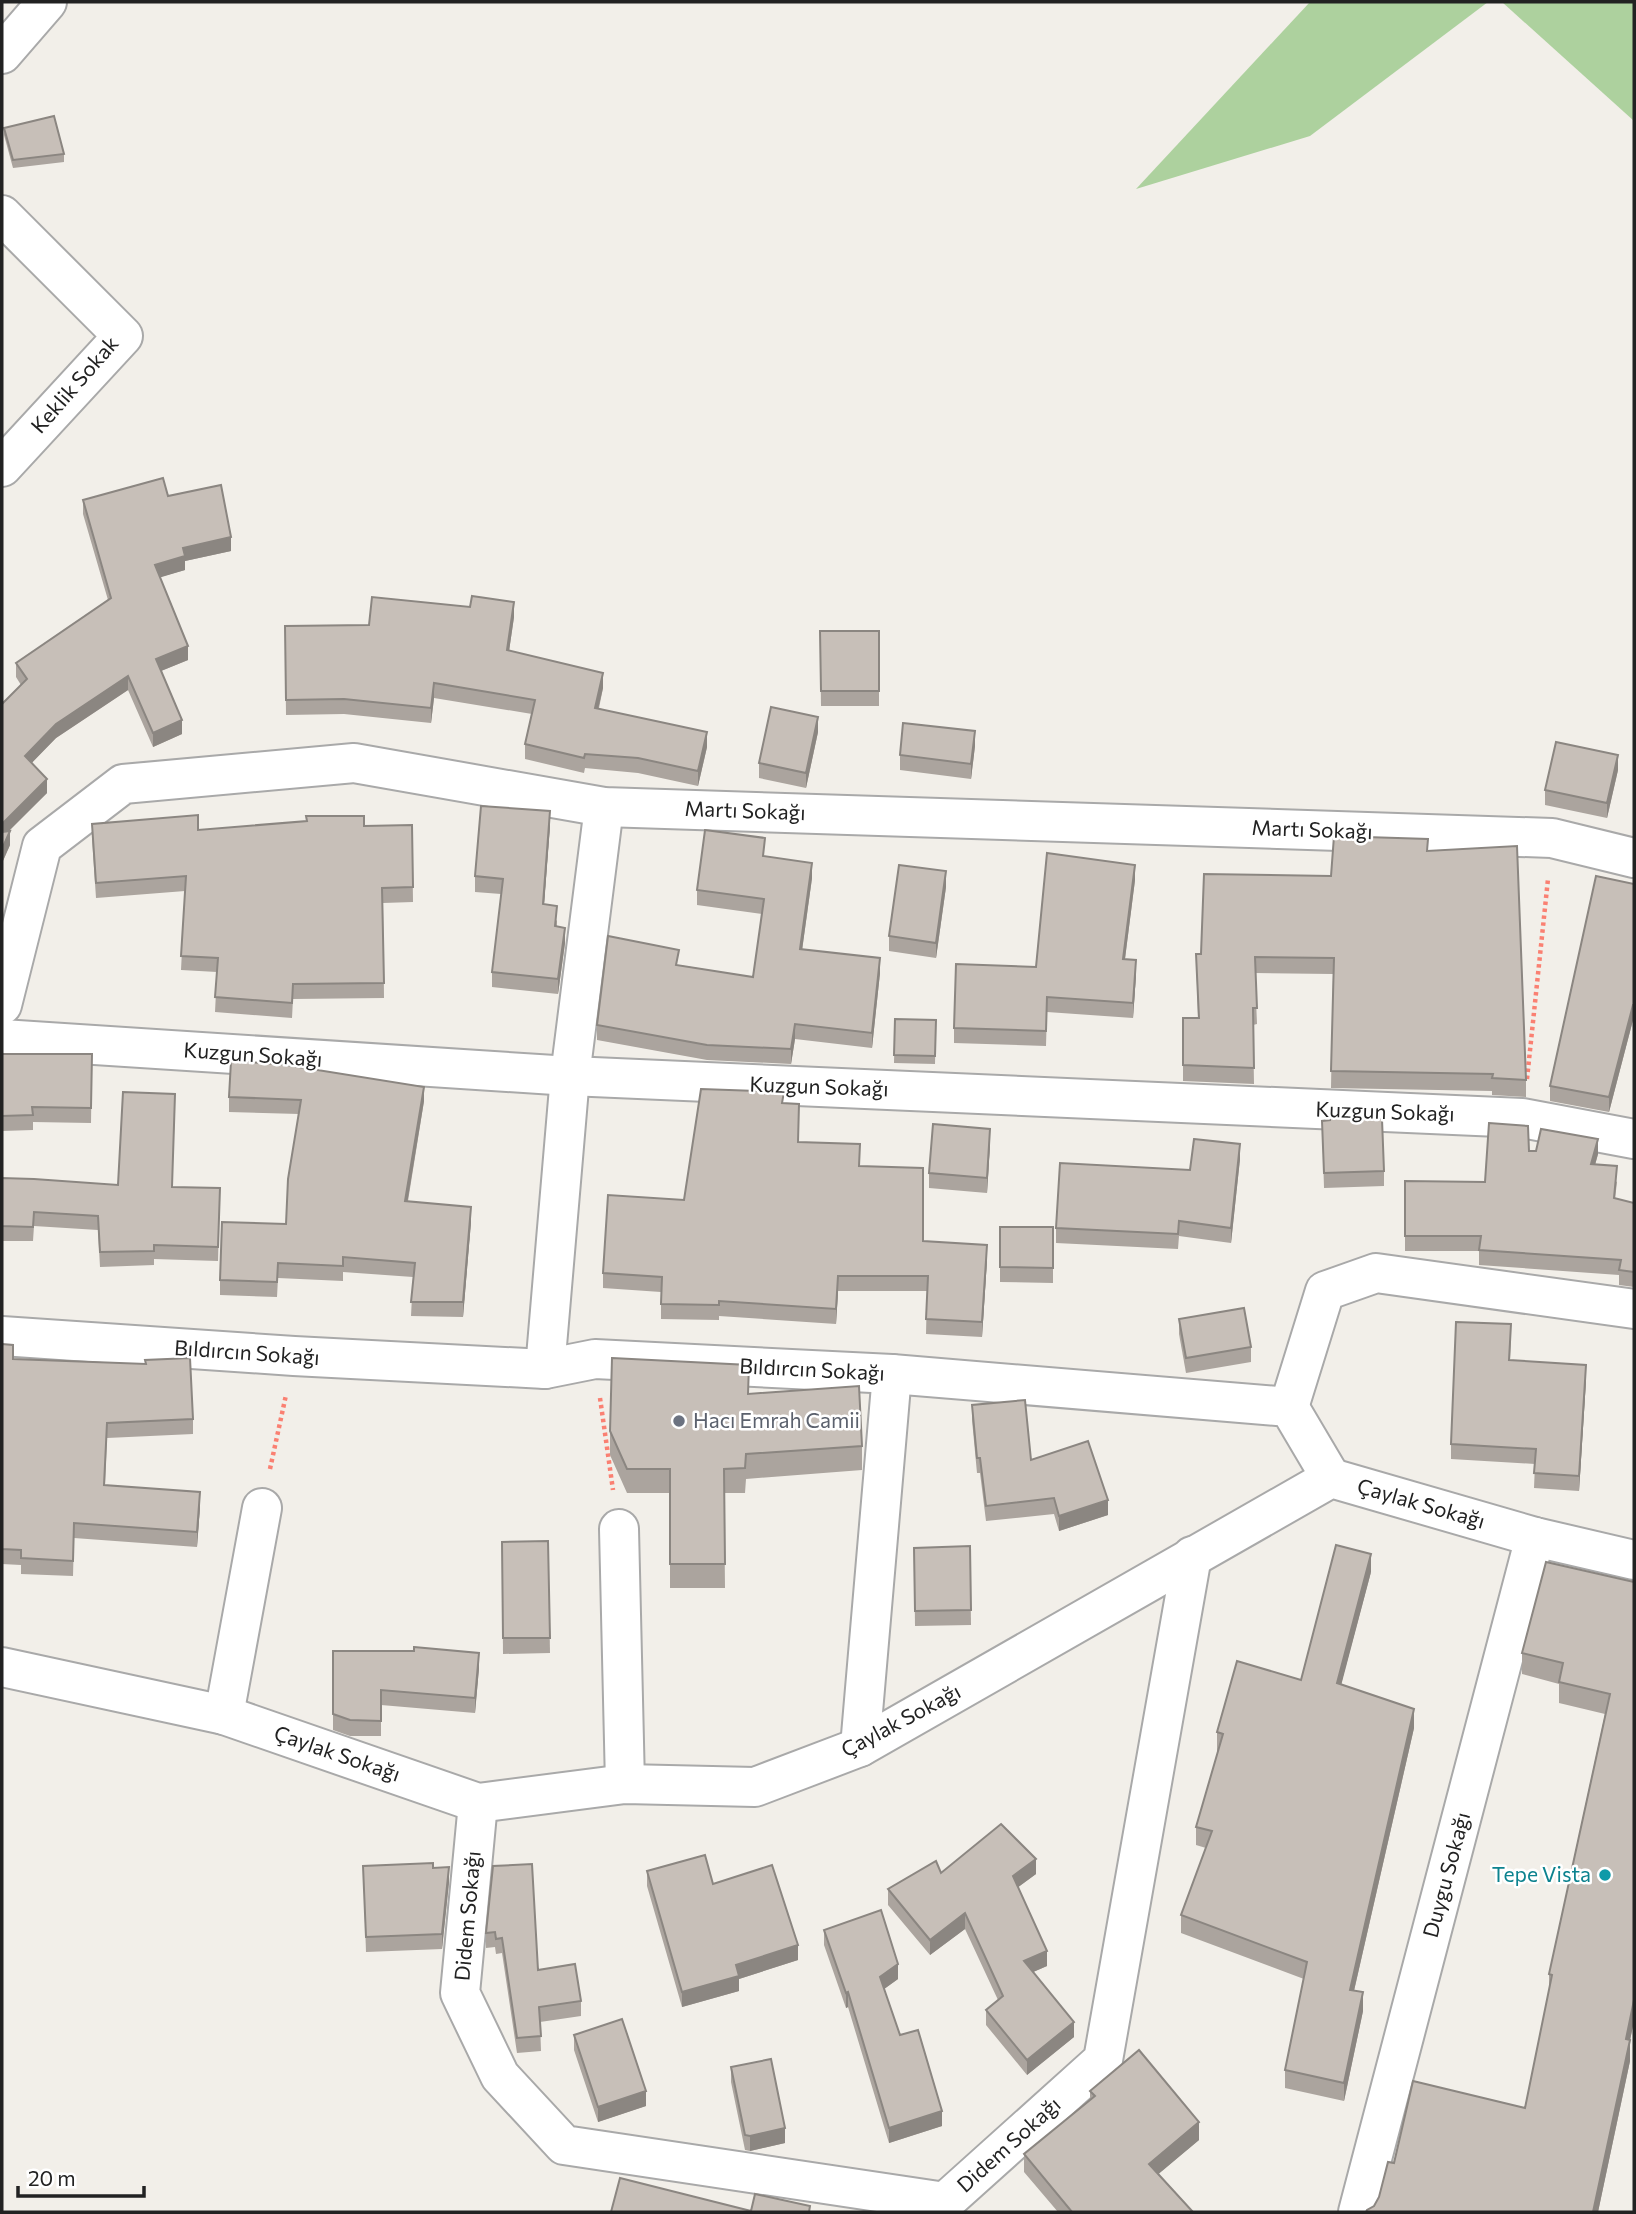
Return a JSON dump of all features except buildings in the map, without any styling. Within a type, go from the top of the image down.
[{"type":"street","points":[[2,54],[47,2]]},
{"type":"street","name":"Keklik Sokak","points":[[2,215],[123,336],[2,467]]},
{"type":"street","name":"Martı Sokağı","points":[[2,1004],[42,846],[123,784],[354,763],[604,807],[1552,838],[1634,858]]},
{"type":"street","points":[[545,1369],[570,1076],[604,807]]},
{"type":"street","name":"Kuzgun Sokağı","points":[[2,1039],[570,1076],[1522,1118],[1634,1139]]},
{"type":"street","points":[[1331,1478],[1289,1407],[1325,1292],[1376,1273],[1634,1308]]},
{"type":"street","name":"Bıldırcın Sokağı","points":[[2,1336],[294,1356],[545,1369],[595,1360],[892,1374],[1289,1407]]},
{"type":"street","points":[[860,1747],[892,1374]]},
{"type":"street","name":"Çaylak Sokağı","points":[[2,1667],[224,1715],[478,1803],[625,1784],[755,1787],[860,1747],[1331,1478],[1535,1537],[1634,1560]]},
{"type":"street","points":[[224,1715],[262,1508]]},
{"type":"street","points":[[619,1529],[625,1784]]},
{"type":"street","name":"Duygu Sokağı","points":[[1358,2212],[1535,1537]]},
{"type":"street","name":"Didem Sokağı","points":[[478,1803],[460,1993],[500,2076],[564,2145],[950,2207],[1103,2060],[1192,1556]]},
{"type":"path","points":[[1522,1118],[1552,838]]},
{"type":"path","points":[[262,1508],[294,1356]]},
{"type":"path","points":[[595,1360],[619,1529]]},
{"type":"green space","points":[[1310,2],[1488,2],[1310,136],[1136,189]]},
{"type":"green space","points":[[1502,2],[1634,2],[1634,121]]},
{"type":"place","name":"Hacı Emrah Camii","points":[[679,1421]]},
{"type":"place","name":"Tepe Vista","points":[[1605,1875]]}]
